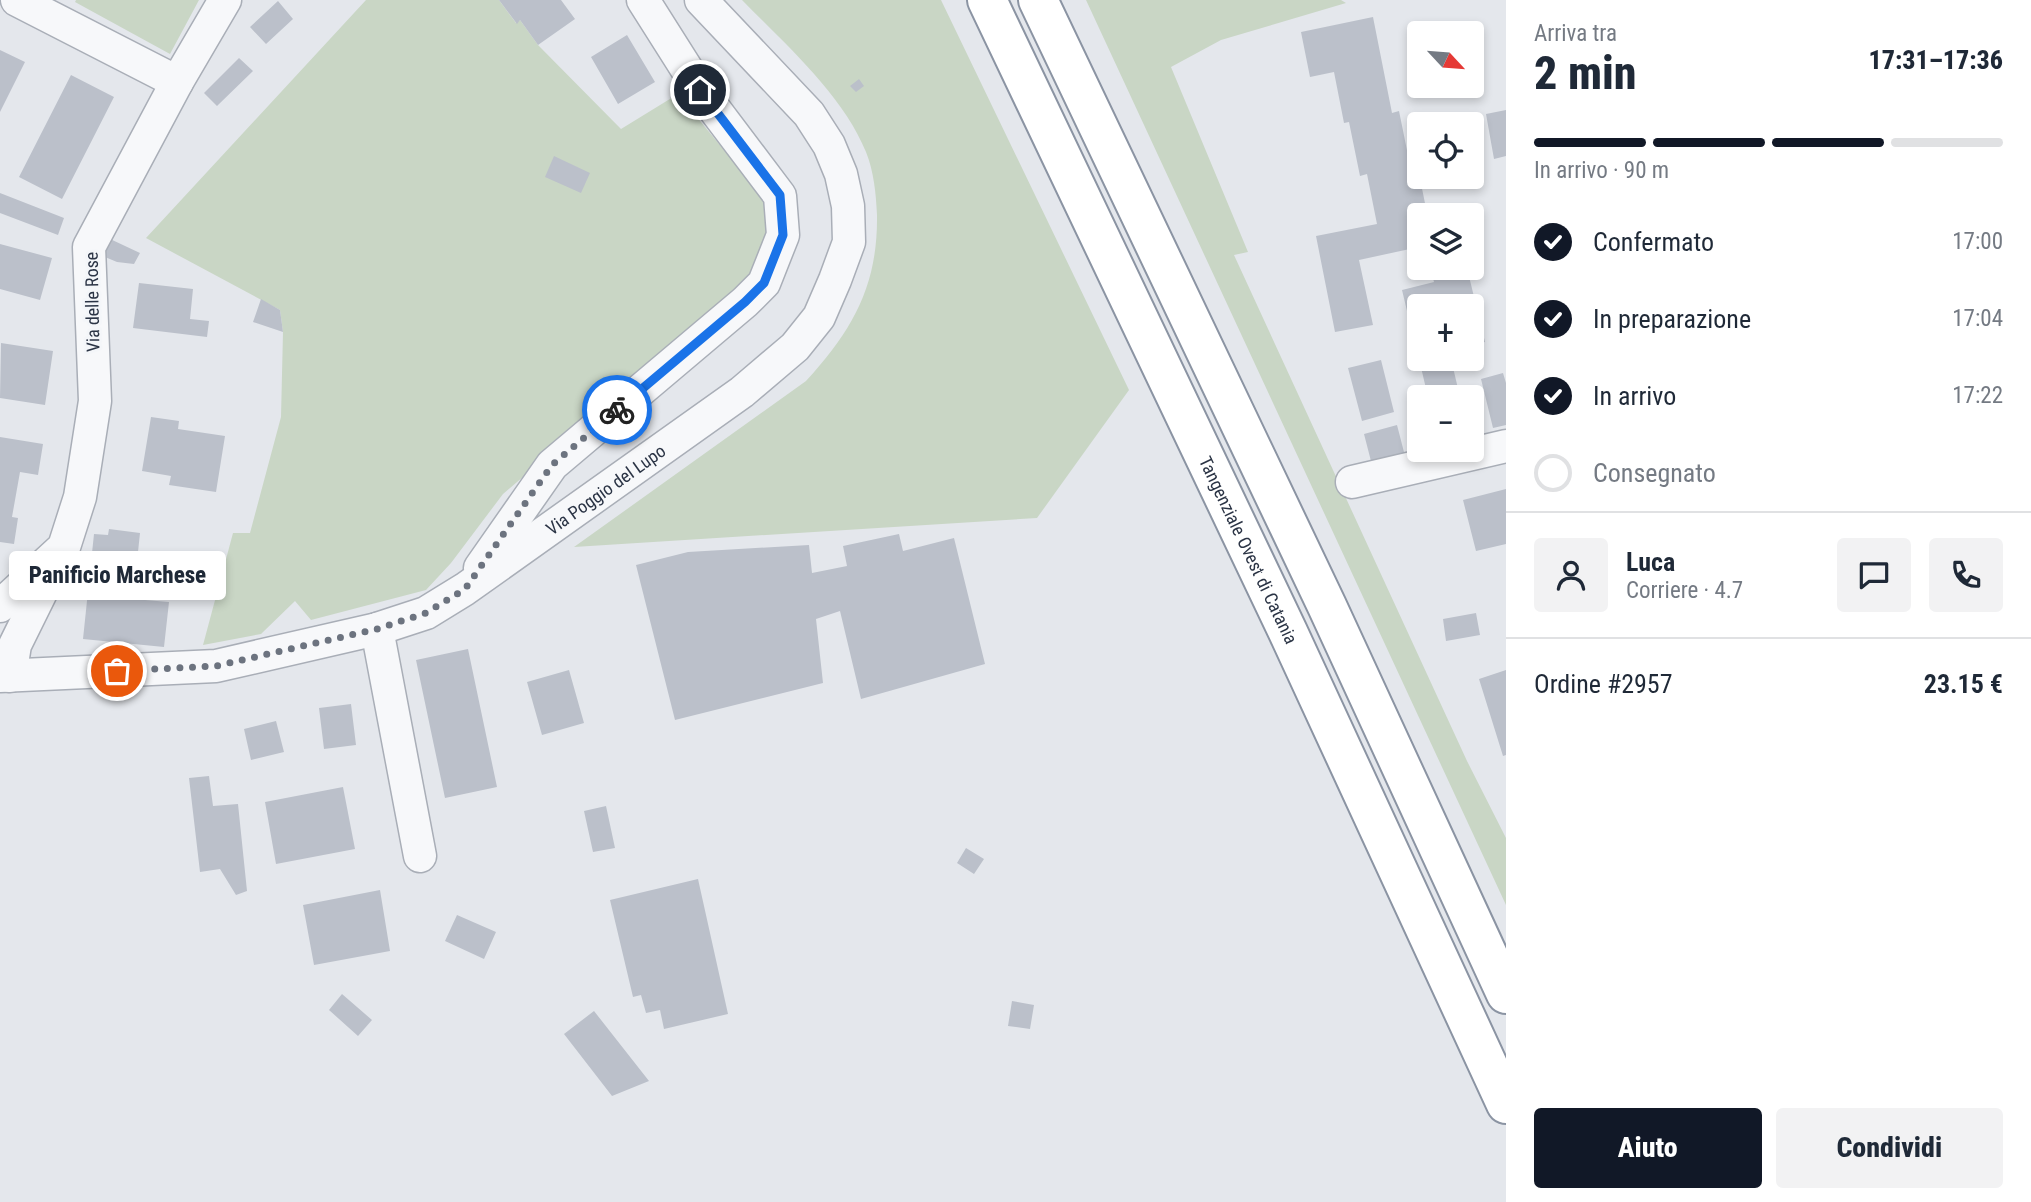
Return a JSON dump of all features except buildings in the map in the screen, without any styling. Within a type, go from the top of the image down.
[{"type":"highway","name":"Tangenziale Ovest di Catania","points":[[987,0],[1288,632],[1506,1104]]},
{"type":"highway","points":[[1038,0],[1328,606],[1506,994]]},
{"type":"street","points":[[17,0],[177,82]]},
{"type":"street","name":"Via delle Rose","points":[[0,606],[64,547],[80,497],[95,401],[89,247],[177,82],[225,0]]},
{"type":"street","points":[[465,589],[552,465],[745,302],[764,283],[783,235],[780,195],[700,90],[643,0]]},
{"type":"street","name":"Via Poggio del Lupo","points":[[5,676],[216,666],[377,629],[426,613],[465,589],[742,393],[795,348],[819,317],[849,242],[848,206],[841,174],[829,145],[809,114],[701,0]]},
{"type":"street","points":[[1352,482],[1506,446]]},
{"type":"street","points":[[544,478],[555,503],[580,507]]},
{"type":"street","points":[[5,676],[15,645],[64,547]]},
{"type":"street","points":[[377,629],[420,856]]},
{"type":"green space","points":[[199,0],[170,54],[75,2]]},
{"type":"green space","points":[[366,0],[499,0],[516,23],[520,20],[538,45],[621,129],[678,94],[760,194],[768,221],[764,248],[734,296],[503,494],[451,563],[426,590],[311,620],[295,601],[261,634],[203,645],[233,533],[250,533],[281,417],[283,332],[280,310],[146,238]]},
{"type":"green space","points":[[742,0],[941,0],[1129,390],[1037,518],[574,547],[806,381],[849,325],[867,285],[873,263],[877,215],[874,183],[866,152],[856,131],[828,90]]},
{"type":"green space","points":[[1086,0],[1341,0],[1346,3],[1221,40],[1171,67],[1248,252],[1234,255],[1467,761],[1506,838],[1506,905]]},
{"type":"way so far","points":[[117,671],[216,666],[377,629],[426,613],[465,589],[552,465],[617,410]]},
{"type":"place","name":"Panificio Marchese","points":[[117,671]]},
{"type":"route","points":[[617,410],[764,283],[783,235],[780,195],[700,90]]}]
